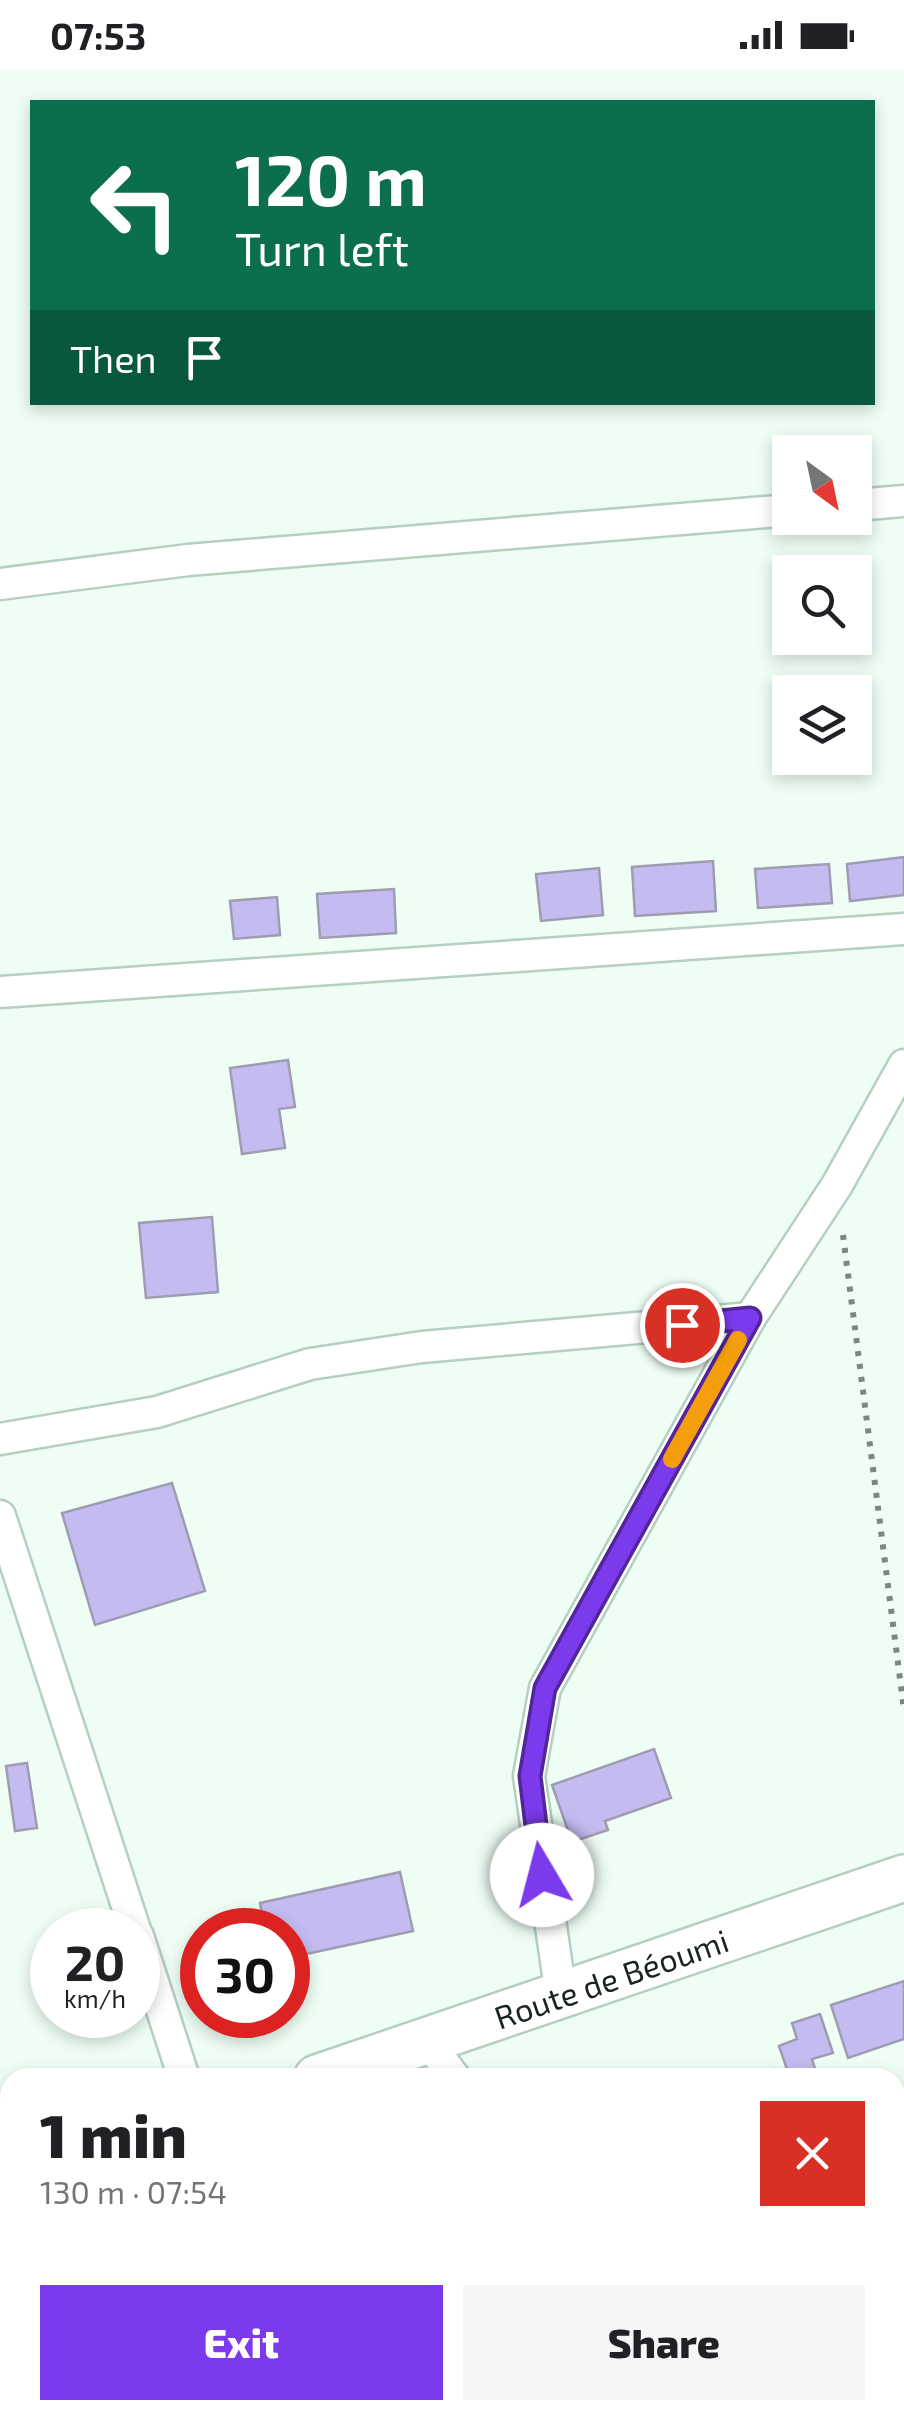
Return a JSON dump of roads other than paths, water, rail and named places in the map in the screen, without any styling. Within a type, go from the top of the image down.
[{"type":"main road","name":"Route de Béoumi","points":[[347,2068],[904,1878]]},
{"type":"street","points":[[872,504],[904,501]]},
{"type":"street","points":[[0,584],[188,560],[772,511]]},
{"type":"street","points":[[0,992],[904,929]]},
{"type":"street","points":[[561,1995],[530,1776],[545,1688],[750,1318],[836,1185],[904,1065]]},
{"type":"street","points":[[0,1439],[156,1412],[310,1364],[422,1347],[750,1318]]},
{"type":"street","points":[[0,1516],[128,1908]]},
{"type":"street","points":[[160,2006],[181,2068]]},
{"type":"street","points":[[427,2041],[447,2068]]}]
